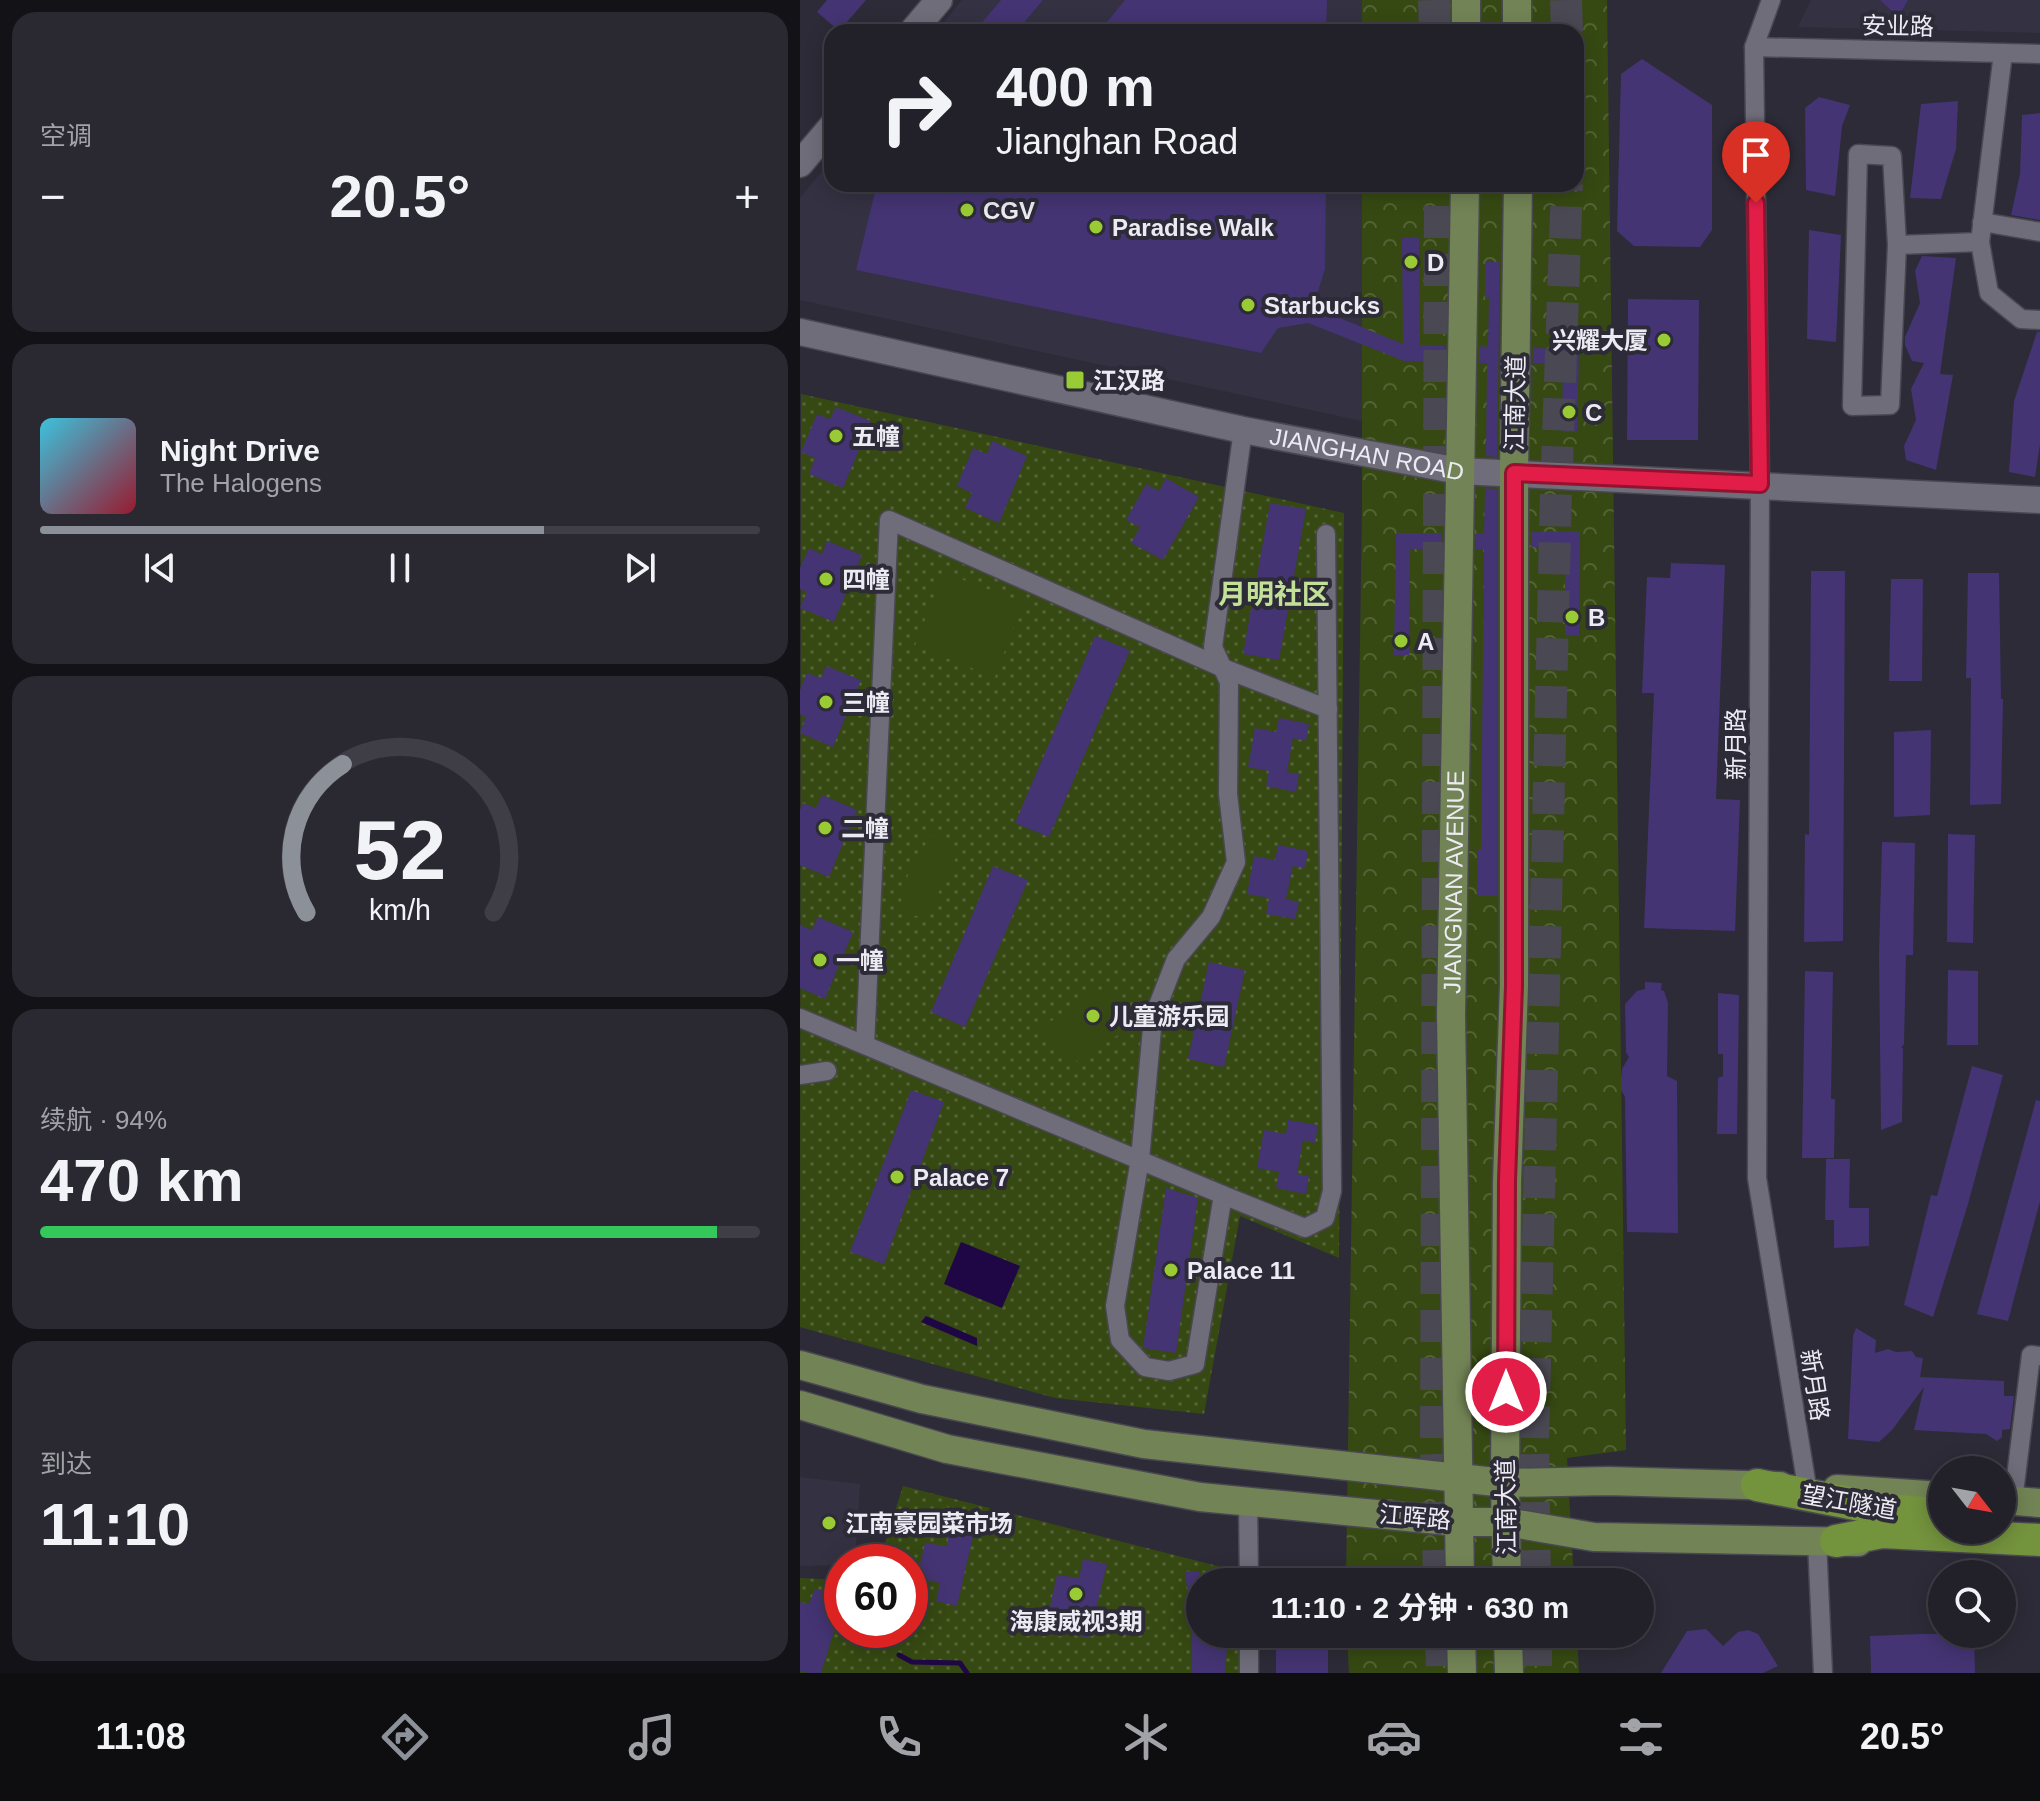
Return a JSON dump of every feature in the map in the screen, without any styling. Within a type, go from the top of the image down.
[{"type":"highway","name":"望江隧道","points":[[1757,1485],[1886,1510],[1928,1513]]},
{"type":"highway","points":[[2016,1506],[2040,1520]]},
{"type":"highway","name":"望江隧道","points":[[1827,1541],[1882,1532],[2040,1540]]},
{"type":"main road","points":[[1466,0],[1466,24]]},
{"type":"main road","points":[[1517,0],[1517,24]]},
{"type":"main road","name":"JIANGNAN AVENUE","points":[[1460,1568],[1451,1015],[1465,192]]},
{"type":"main road","name":"江南大道","points":[[1507,1568],[1507,1181],[1514,986],[1514,473],[1518,192]]},
{"type":"main road","name":"江晖路","points":[[800,1365],[922,1399],[1144,1444],[1505,1483],[1608,1481],[1757,1485],[1928,1495]]},
{"type":"main road","name":"江晖路","points":[[800,1405],[947,1449],[1200,1497],[1459,1522],[1506,1522],[1594,1537],[1827,1541],[2040,1554]]},
{"type":"main road","points":[[1461,1648],[1462,1673]]},
{"type":"main road","points":[[1508,1648],[1509,1673]]},
{"type":"street","points":[[919,24],[939,0]]},
{"type":"street","name":"新月路","points":[[1771,0],[1754,47],[1760,484],[1757,1178],[1807,1487]]},
{"type":"street","name":"安业路","points":[[1754,47],[2040,54]]},
{"type":"street","points":[[2003,53],[1980,242],[1989,293],[2021,319],[2040,320]]},
{"type":"street","points":[[800,164],[824,136]]},
{"type":"street","points":[[1858,154],[1892,156],[1897,245],[1890,405],[1852,406],[1858,154]]},
{"type":"street","points":[[1982,222],[2040,232]]},
{"type":"street","points":[[1897,245],[1980,242]]},
{"type":"street","name":"JIANGHAN ROAD","points":[[800,332],[1243,430],[1459,471],[2040,500]]},
{"type":"street","points":[[1223,1195],[1195,1364],[1169,1371],[1145,1367],[1120,1340],[1115,1306],[1140,1159],[1153,1018],[1176,959],[1211,917],[1236,862],[1228,794],[1229,682],[1213,647],[1243,430]]},
{"type":"street","points":[[865,1045],[889,520],[1223,668],[1328,709]]},
{"type":"street","points":[[800,1018],[1305,1228],[1325,1218],[1332,1191],[1326,534]]},
{"type":"street","points":[[800,1075],[827,1071]]},
{"type":"street","points":[[2016,1487],[2031,1355],[2040,1356]]},
{"type":"street","points":[[1248,1501],[1249,1568]]},
{"type":"street","points":[[1823,1673],[1827,1541]]},
{"type":"street","points":[[1249,1648],[1249,1673]]},
{"type":"shaded area","points":[[962,0],[1362,0],[1362,24],[942,24]]},
{"type":"shaded area","points":[[1811,0],[2040,0],[2040,33],[1798,27]]},
{"type":"shaded area","points":[[824,169],[824,192],[1362,192],[1362,421],[800,300],[800,198]]},
{"type":"shaded area","points":[[961,1242],[1020,1266],[1002,1308],[944,1284]]},
{"type":"shaded area","points":[[926,1316],[977,1338],[977,1346],[921,1322]]},
{"type":"shaded area","name":"江南豪园菜市场","points":[[800,1477],[860,1484],[856,1544],[824,1544],[824,1565],[800,1566]]},
{"type":"green space","points":[[1362,0],[1607,0],[1626,1450],[1567,1458],[1573,1568],[1346,1568],[1362,509],[1362,192],[1584,192],[1584,24],[1362,24]]},
{"type":"green space","points":[[801,394],[1344,513],[1339,1258],[1240,1216],[1204,1414],[1055,1398],[800,1327]]},
{"type":"green space","points":[[943,572],[1023,603],[995,677],[915,646]]},
{"type":"green space","points":[[932,833],[957,855],[926,918],[898,912],[909,872]]},
{"type":"green space","name":"儿童游乐园","points":[[1098,989],[1127,1003],[1126,1030],[1072,1064],[1041,1028]]},
{"type":"green space","points":[[903,1486],[1225,1568],[1186,1568],[1186,1648],[1245,1648],[1245,1673],[800,1673],[800,1578],[824,1579],[824,1648],[928,1648],[928,1544],[885,1544]]},
{"type":"green space","points":[[1348,1648],[1578,1648],[1579,1673],[1349,1673]]},
{"type":"building","points":[[827,0],[866,0],[845,24],[831,24],[817,12]]},
{"type":"building","points":[[1001,0],[1043,0],[1023,24],[981,24]]},
{"type":"building","points":[[1125,0],[1327,0],[1326,24],[1106,24]]},
{"type":"building","points":[[1880,0],[1908,0],[1898,17]]},
{"type":"building","points":[[1642,59],[1712,105],[1712,230],[1700,247],[1634,246],[1617,231],[1621,74]]},
{"type":"building","points":[[1819,97],[1850,105],[1842,126],[1835,196],[1806,190],[1805,108]]},
{"type":"building","points":[[1958,101],[1956,149],[1941,199],[1910,198],[1921,104]]},
{"type":"building","points":[[2040,113],[2040,220],[2011,215],[2020,174],[2022,115]]},
{"type":"building","name":"Paradise Walk","points":[[875,192],[1326,192],[1325,269],[1313,307],[1403,344],[1402,238],[1419,238],[1420,345],[1445,346],[1445,362],[1404,361],[1308,323],[1278,328],[1261,353],[856,270]]},
{"type":"building","points":[[1809,230],[1841,235],[1836,342],[1807,339]]},
{"type":"building","points":[[1922,256],[1956,258],[1940,374],[1953,375],[1936,470],[1906,460],[1904,446],[1916,420],[1911,389],[1924,363],[1912,361],[1905,345],[1905,337],[1920,303],[1915,271]]},
{"type":"building","points":[[1485,262],[1500,262],[1497,457],[1486,456],[1487,363],[1479,363],[1479,346],[1488,347],[1489,298],[1485,298]]},
{"type":"building","name":"兴耀大厦","points":[[1628,299],[1699,300],[1698,440],[1627,440]]},
{"type":"building","points":[[1566,305],[1576,305],[1579,349],[1577,432],[1562,432],[1563,364],[1533,363],[1531,459],[1533,348],[1566,349]]},
{"type":"building","points":[[2037,332],[2040,332],[2040,444],[2035,477],[2009,472],[2014,401]]},
{"type":"building","name":"五幢","points":[[836,407],[871,421],[843,488],[809,474],[815,458],[801,452],[817,414],[830,419]]},
{"type":"building","points":[[992,441],[1027,456],[999,523],[965,508],[972,493],[957,486],[973,448],[987,454]]},
{"type":"building","points":[[1166,478],[1199,497],[1163,560],[1131,543],[1140,527],[1126,520],[1146,484],[1159,491]]},
{"type":"building","points":[[1485,488],[1497,489],[1497,896],[1477,896],[1478,850],[1481,850],[1484,549],[1476,549],[1476,533],[1484,533]]},
{"type":"building","points":[[1270,503],[1306,509],[1279,660],[1243,654]]},
{"type":"building","points":[[1580,531],[1579,636],[1565,635],[1565,548],[1531,547],[1531,532]]},
{"type":"building","points":[[1396,533],[1442,533],[1442,549],[1410,549],[1409,655],[1394,655]]},
{"type":"building","name":"四幢","points":[[827,541],[862,555],[834,622],[800,608],[807,592],[800,589],[800,568],[809,548],[822,554]]},
{"type":"building","points":[[1671,563],[1725,565],[1716,799],[1740,800],[1735,931],[1644,928],[1654,693],[1642,693],[1647,577],[1670,578]]},
{"type":"building","points":[[1811,571],[1845,571],[1843,941],[1804,942],[1805,834],[1809,835]]},
{"type":"building","points":[[1968,573],[1999,573],[2003,699],[2001,804],[1970,805],[1971,678],[1966,678]]},
{"type":"building","points":[[1891,579],[1923,579],[1922,681],[1889,681]]},
{"type":"building","points":[[1095,636],[1130,650],[1049,837],[1015,823]]},
{"type":"building","name":"三幢","points":[[826,666],[861,680],[833,747],[800,733],[806,717],[800,714],[800,690],[807,673],[821,678]]},
{"type":"building","points":[[1279,718],[1309,724],[1306,741],[1293,738],[1287,772],[1299,774],[1296,792],[1266,786],[1269,771],[1248,767],[1255,728],[1276,732]]},
{"type":"building","points":[[1931,730],[1930,815],[1894,817],[1894,732]]},
{"type":"building","name":"二幢","points":[[822,795],[857,810],[829,877],[800,865],[800,810],[803,803],[816,808]]},
{"type":"building","points":[[1948,834],[1975,835],[1973,943],[1947,942]]},
{"type":"building","points":[[1882,842],[1915,843],[1913,955],[1906,955],[1904,1044],[1901,1048],[1902,1122],[1881,1130],[1879,954]]},
{"type":"building","points":[[1278,845],[1308,851],[1305,868],[1293,866],[1286,899],[1299,902],[1295,919],[1266,914],[1269,898],[1247,894],[1254,856],[1275,860]]},
{"type":"building","points":[[993,866],[1028,880],[965,1027],[931,1012]]},
{"type":"building","name":"一幢","points":[[818,917],[853,932],[825,999],[800,988],[800,925],[812,930]]},
{"type":"building","points":[[1209,962],[1245,970],[1224,1067],[1188,1059]]},
{"type":"building","points":[[1948,970],[1978,971],[1978,1045],[1947,1045]]},
{"type":"building","points":[[1805,971],[1833,972],[1831,1099],[1835,1099],[1834,1158],[1802,1158]]},
{"type":"building","points":[[1645,982],[1662,983],[1661,990],[1668,1003],[1667,1076],[1677,1081],[1678,1233],[1627,1232],[1625,1097],[1621,1090],[1622,1069],[1629,1057],[1626,1052],[1625,1004],[1637,991],[1645,989]]},
{"type":"building","points":[[1718,993],[1739,995],[1737,1134],[1717,1134],[1718,1078],[1723,1076],[1723,1054],[1718,1054]]},
{"type":"building","points":[[1972,1066],[2003,1075],[1933,1317],[1904,1305],[1931,1195],[1937,1196]]},
{"type":"building","name":"Palace 7","points":[[911,1090],[944,1102],[884,1264],[850,1252]]},
{"type":"building","points":[[2036,1100],[2040,1101],[2040,1201],[2008,1321],[1977,1314]]},
{"type":"building","points":[[1288,1120],[1318,1125],[1315,1143],[1303,1140],[1297,1174],[1309,1176],[1306,1194],[1276,1188],[1279,1172],[1257,1168],[1264,1130],[1286,1134]]},
{"type":"building","points":[[1826,1159],[1850,1159],[1849,1208],[1869,1208],[1869,1246],[1834,1248],[1834,1220],[1825,1220]]},
{"type":"building","name":"Palace 11","points":[[1166,1188],[1198,1198],[1176,1353],[1143,1348]]},
{"type":"building","points":[[1856,1328],[1876,1340],[1875,1353],[1888,1349],[1912,1351],[1916,1357],[1923,1358],[1920,1377],[2004,1381],[2004,1396],[2014,1396],[2010,1429],[2002,1430],[2002,1437],[1997,1441],[1986,1434],[1914,1430],[1924,1387],[1892,1430],[1879,1442],[1848,1439],[1853,1336]]},
{"type":"building","points":[[950,1526],[974,1532],[957,1606],[936,1601],[940,1583],[928,1580],[928,1544],[925,1543],[947,1546]]},
{"type":"building","name":"海康威视3期","points":[[1083,1559],[1107,1564],[1089,1638],[1068,1633],[1072,1616],[1049,1610],[1057,1575],[1079,1578]]},
{"type":"building","points":[[815,1589],[824,1591],[824,1648],[829,1648],[821,1673],[800,1671],[800,1602],[809,1604]]},
{"type":"building","points":[[1706,1629],[1723,1646],[1738,1632],[1748,1630],[1758,1634],[1778,1666],[1763,1673],[1661,1673],[1687,1631]]},
{"type":"building","points":[[1928,1634],[1928,1648],[1974,1648],[1975,1673],[1871,1673],[1870,1636]]},
{"type":"building","points":[[1192,1648],[1227,1648],[1225,1673],[1191,1673]]},
{"type":"building","points":[[1276,1648],[1328,1648],[1328,1673],[1276,1673]]},
{"type":"waterway","points":[[899,1655],[912,1662],[960,1663],[967,1673]]},
{"type":"tunnel","points":[[1434,0],[1435,24]]},
{"type":"tunnel","points":[[1566,0],[1567,24]]},
{"type":"tunnel","points":[[1439,1568],[1436,1445],[1440,192]]},
{"type":"tunnel","points":[[1535,1568],[1533,1444],[1556,492],[1567,192]]},
{"type":"tunnel","points":[[1441,1648],[1442,1673]]},
{"type":"tunnel","points":[[1536,1648],[1536,1673]]},
{"type":"place","name":"CGV","points":[[967,210]]},
{"type":"place","name":"Paradise Walk","points":[[1096,227]]},
{"type":"place","name":"D","points":[[1411,262]]},
{"type":"place","name":"Starbucks","points":[[1248,305]]},
{"type":"place","name":"兴耀大厦","points":[[1664,340]]},
{"type":"place","name":"江汉路","points":[[1075,380]]},
{"type":"place","name":"C","points":[[1569,412]]},
{"type":"place","name":"五幢","points":[[836,436]]},
{"type":"place","name":"四幢","points":[[826,579]]},
{"type":"place","name":"B","points":[[1572,617]]},
{"type":"place","name":"A","points":[[1401,641]]},
{"type":"place","name":"三幢","points":[[826,702]]},
{"type":"place","name":"二幢","points":[[825,828]]},
{"type":"place","name":"一幢","points":[[820,960]]},
{"type":"place","name":"儿童游乐园","points":[[1093,1016]]},
{"type":"place","name":"Palace 7","points":[[897,1177]]},
{"type":"place","name":"Palace 11","points":[[1171,1270]]},
{"type":"place","name":"江南豪园菜市场","points":[[829,1523]]},
{"type":"place","name":"海康威视3期","points":[[1076,1594]]},
{"type":"district","name":"月明社区","points":[[1274,594]]},
{"type":"route","points":[[1506,1392],[1507,1181],[1514,986],[1514,473],[1760,484],[1756,203]]}]
